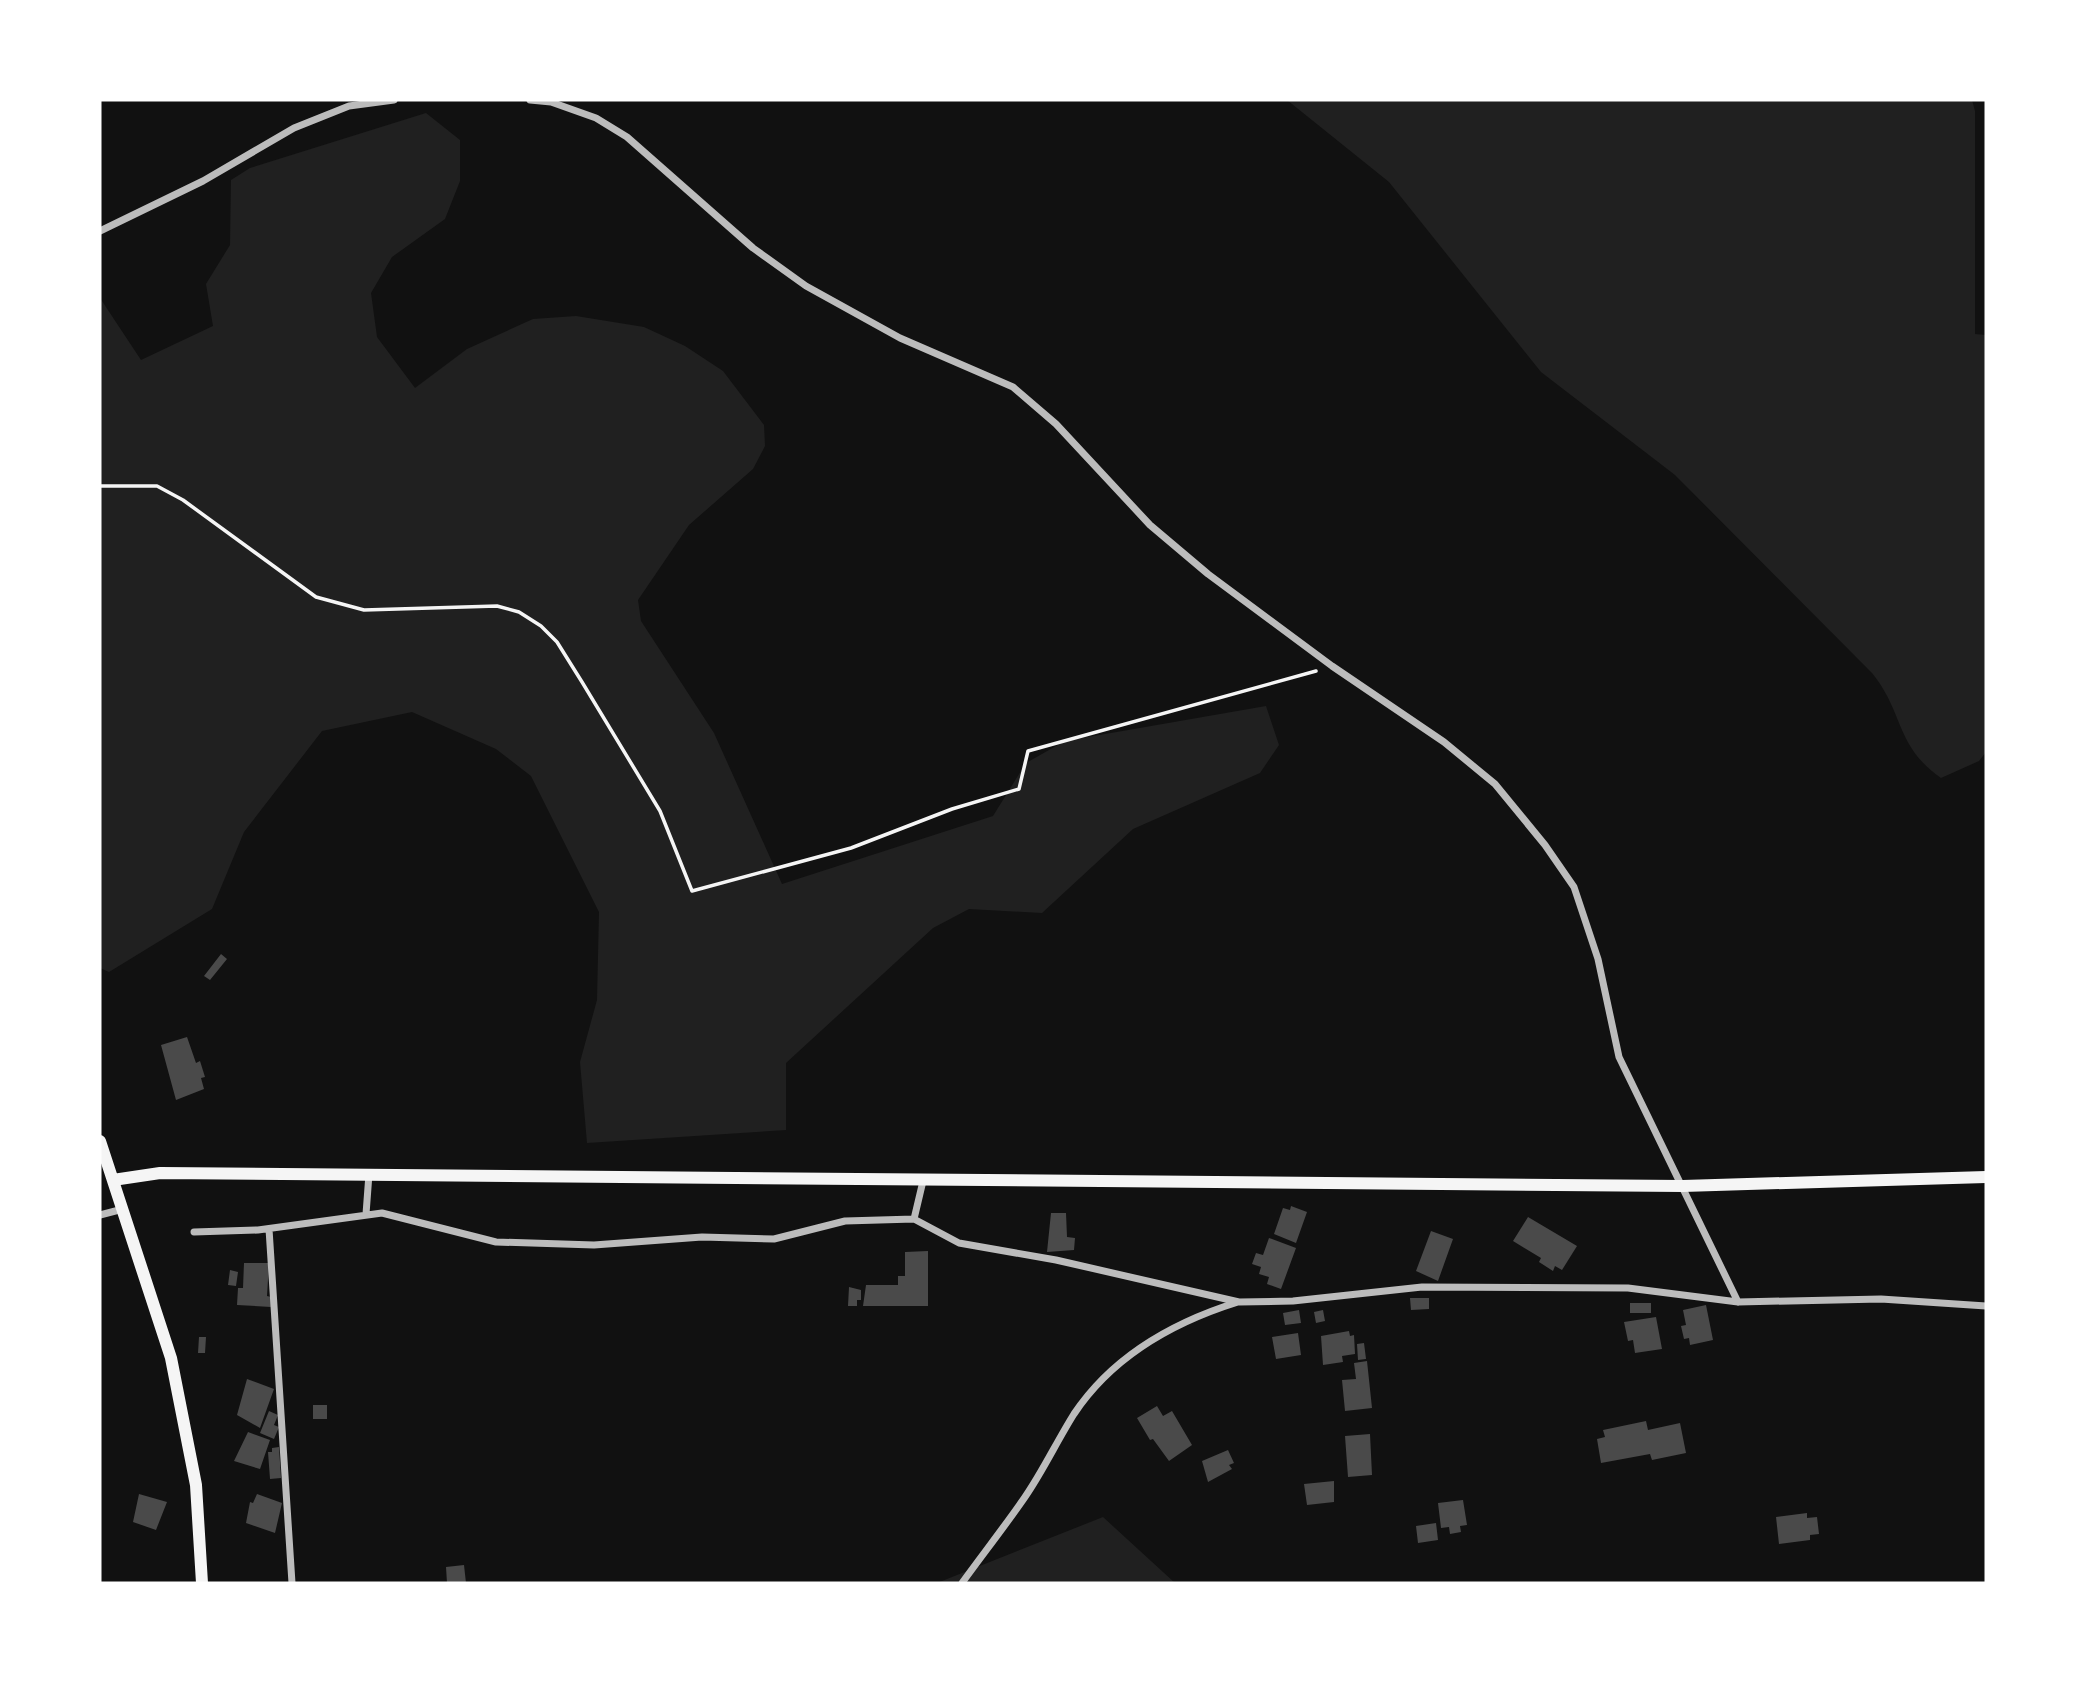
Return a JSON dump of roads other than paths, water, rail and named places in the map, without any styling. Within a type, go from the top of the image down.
[{"type":"main road","points":[[100,1141],[171,1358],[187,1425],[196,1485],[202,1583]]},
{"type":"main road","points":[[113,1180],[160,1173],[1683,1186],[1986,1177]]},
{"type":"street","points":[[100,231],[204,181],[294,128],[349,106],[394,100]]},
{"type":"street","points":[[530,100],[551,102],[596,118],[628,137],[744,240],[806,286],[900,338],[1013,387],[1056,424],[1150,524],[1218,582],[1332,666],[1444,743],[1495,784],[1574,887],[1598,959],[1619,1058],[1738,1303]]},
{"type":"street","points":[[366,1214],[369,1174]]},
{"type":"street","points":[[914,1219],[923,1181]]},
{"type":"street","points":[[100,1215],[123,1209]]},
{"type":"street","points":[[194,1232],[269,1229],[382,1213],[496,1242],[594,1245],[702,1237],[774,1239],[845,1221],[914,1219],[959,1243],[1056,1260],[1239,1302],[1293,1301],[1422,1287],[1628,1288],[1738,1303],[1881,1299],[1986,1306]]},
{"type":"street","points":[[269,1229],[292,1583]]},
{"type":"street","points":[[962,1583],[1026,1496],[1076,1412],[1119,1365],[1146,1342],[1173,1328],[1239,1302]]}]
